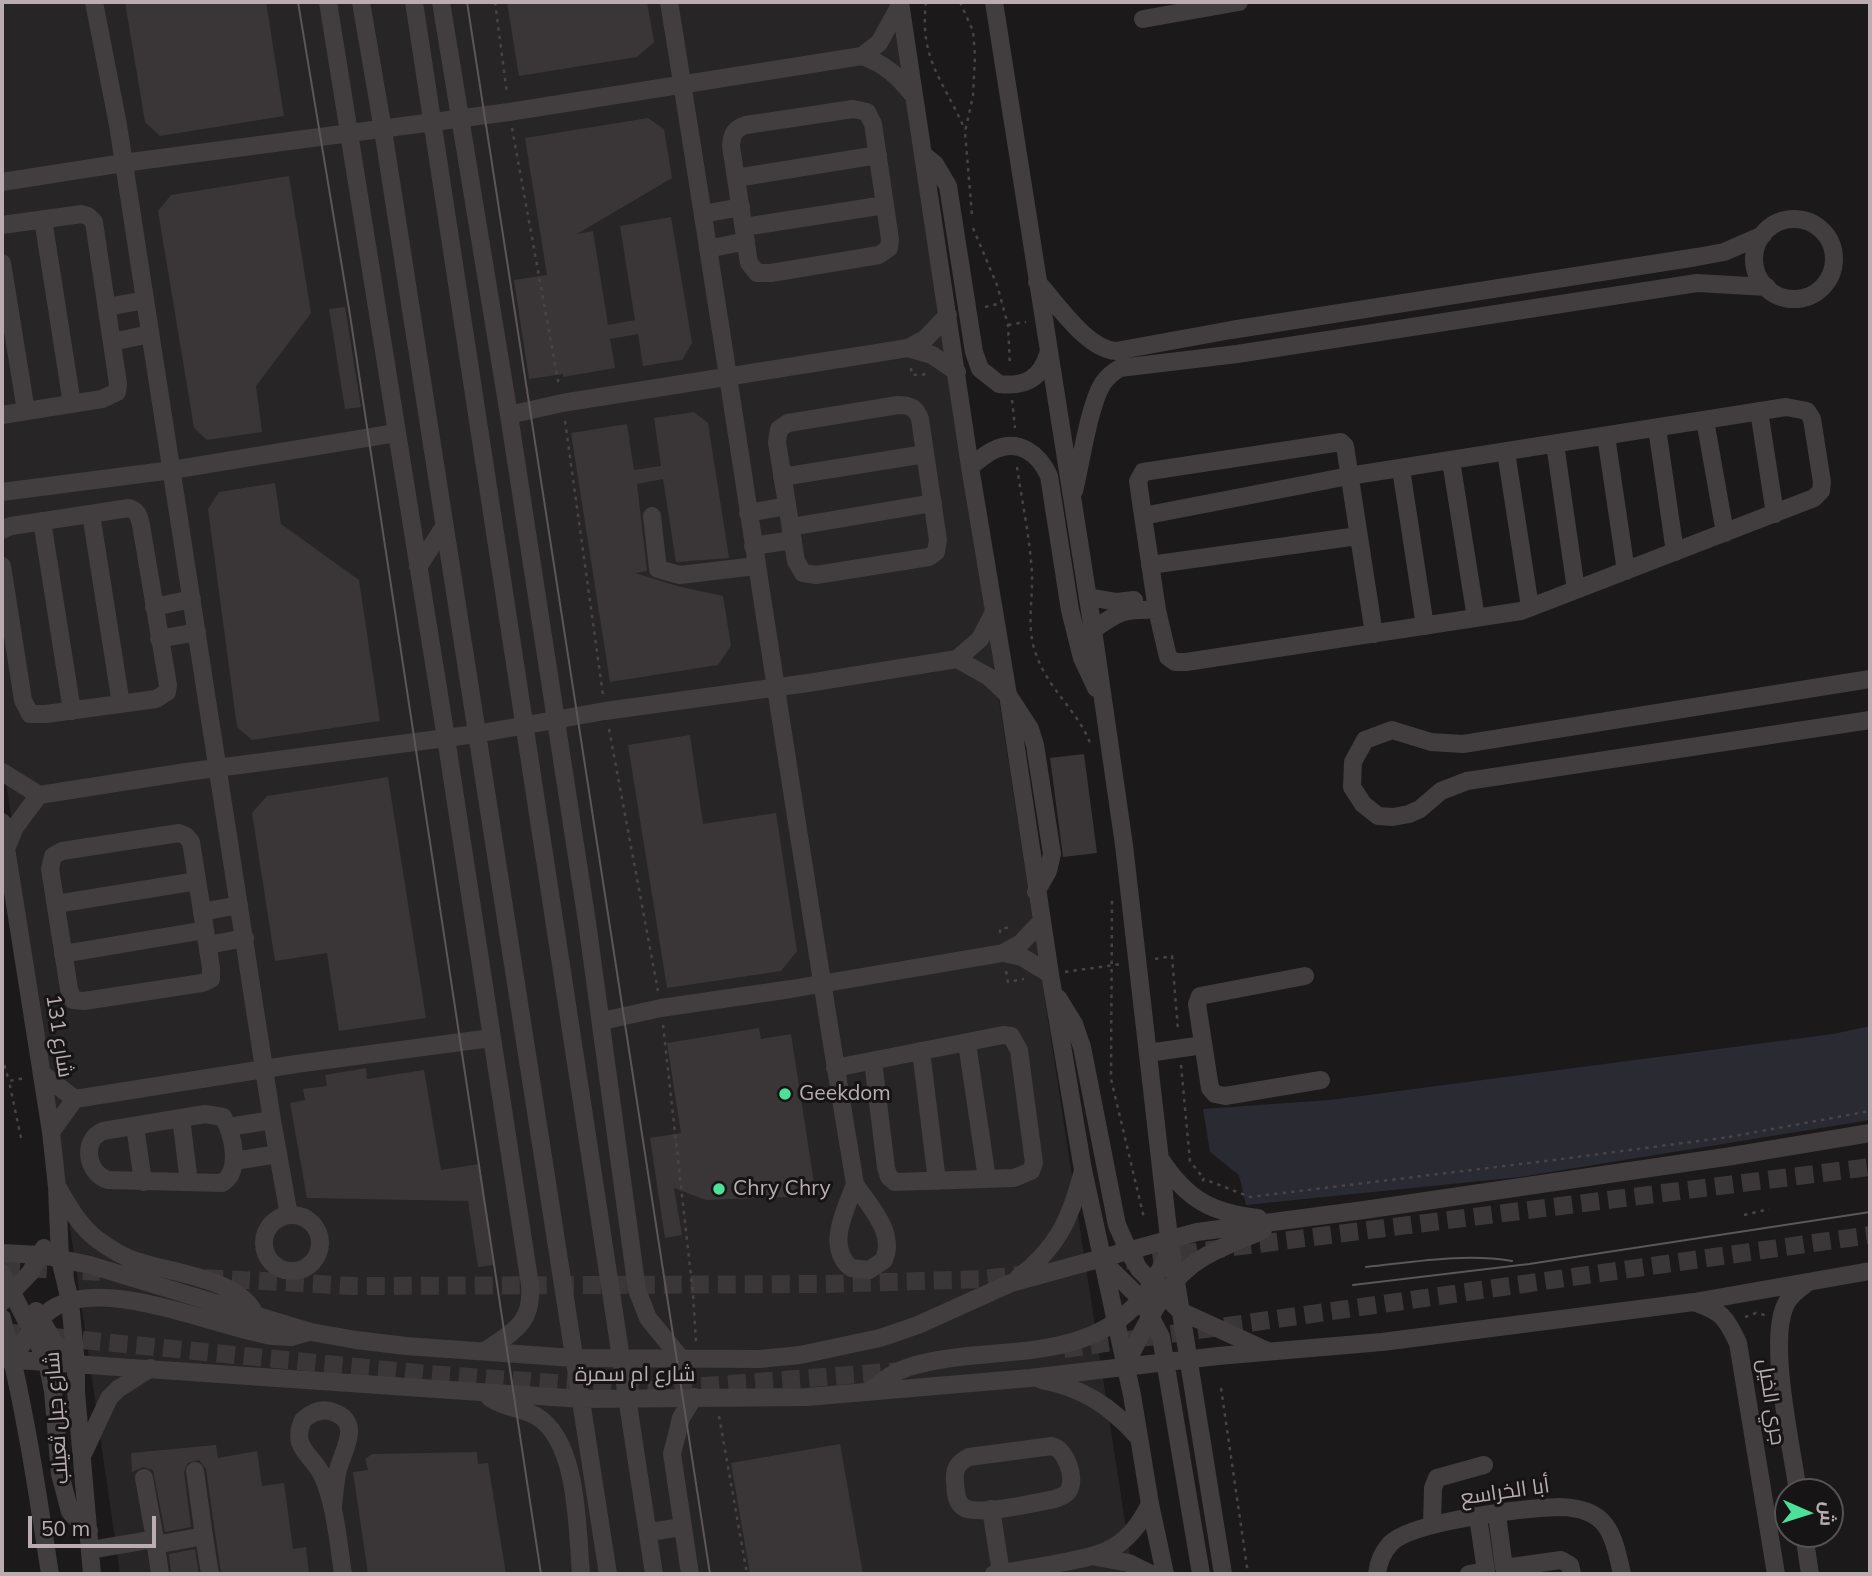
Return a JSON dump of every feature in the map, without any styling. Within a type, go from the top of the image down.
[{"type":"street","points":[[94,2],[123,163],[289,1215]]},
{"type":"street","points":[[328,2],[446,738],[531,1305],[519,1325],[507,1337],[485,1350]]},
{"type":"street","points":[[361,2],[608,1574]]},
{"type":"street","points":[[414,2],[654,1574]]},
{"type":"street","points":[[441,2],[509,415],[587,922],[637,1290],[648,1318],[689,1359]]},
{"type":"street","points":[[669,2],[855,1184]]},
{"type":"street","points":[[994,2],[1088,597],[1124,845],[1170,1244],[1163,1287]]},
{"type":"street","points":[[1143,19],[1239,2]]},
{"type":"street","points":[[2,182],[123,163],[351,135],[509,112],[862,55],[879,43],[900,3]]},
{"type":"street","points":[[900,3],[1051,982],[1083,1170],[1125,1366],[1165,1574]]},
{"type":"street","points":[[862,55],[899,76],[915,98]]},
{"type":"street","points":[[862,110],[870,115],[878,155],[889,248],[879,255],[763,274],[752,269],[736,178],[732,138],[737,128],[862,110]]},
{"type":"street","points":[[736,178],[878,155]]},
{"type":"street","points":[[925,156],[935,164],[948,186],[980,369],[999,384],[1011,386],[1025,383],[1037,377],[1045,365],[1048,352]]},
{"type":"street","points":[[708,249],[745,234],[885,205]]},
{"type":"street","points":[[703,214],[741,207]]},
{"type":"street","points":[[2,225],[82,214],[89,216],[94,222],[118,384],[117,392],[102,399],[2,415]]},
{"type":"street","points":[[43,219],[72,404]]},
{"type":"street","points":[[1037,282],[1088,339],[1105,350],[1116,351],[1231,330],[1724,252],[1763,235],[1779,222],[1790,219],[1811,223],[1828,237],[1834,259],[1829,279],[1814,293],[1795,299],[1784,298],[1767,287],[1760,280],[1755,262],[1758,243],[1763,235]]},
{"type":"street","points":[[2,263],[26,411]]},
{"type":"street","points":[[1072,501],[1095,401],[1103,383],[1111,373],[1120,368],[1237,354],[1696,283],[1767,287]]},
{"type":"street","points":[[107,307],[145,300]]},
{"type":"street","points":[[509,415],[562,403],[908,348],[934,332],[948,315]]},
{"type":"street","points":[[465,329],[494,322]]},
{"type":"street","points":[[112,341],[150,334]]},
{"type":"street","points":[[908,348],[932,355],[957,372]]},
{"type":"street","points":[[906,405],[917,411],[925,454],[938,545],[936,552],[929,557],[808,575],[803,573],[799,568],[792,534],[777,442],[779,429],[783,425],[906,405]]},
{"type":"street","points":[[1143,516],[1349,477],[1786,407],[1807,411],[1812,419],[1822,482],[1821,491],[1814,498],[1775,514],[1509,613],[1374,634],[1186,662],[1175,662],[1168,657],[1164,647],[1155,602],[1138,481],[1139,475],[1143,472],[1338,442],[1345,446],[1349,477],[1358,536],[1374,634]]},
{"type":"street","points":[[1759,411],[1775,514]]},
{"type":"street","points":[[1705,420],[1725,533]]},
{"type":"street","points":[[1657,428],[1675,552]]},
{"type":"street","points":[[2,492],[172,470],[396,433]]},
{"type":"street","points":[[1606,436],[1626,571]]},
{"type":"street","points":[[1555,444],[1576,590]]},
{"type":"street","points":[[970,467],[994,450],[1007,446],[1034,453],[1043,463],[1049,476],[1075,634],[1087,670],[1104,704]]},
{"type":"street","points":[[1506,452],[1530,607]]},
{"type":"street","points":[[782,477],[925,454]]},
{"type":"street","points":[[1451,461],[1476,618]]},
{"type":"street","points":[[1401,469],[1425,626]]},
{"type":"street","points":[[753,546],[792,534],[933,503]]},
{"type":"street","points":[[748,513],[787,506]]},
{"type":"street","points":[[2,530],[42,521],[129,508],[135,510],[139,514],[168,685],[166,692],[156,699],[37,716],[30,714],[26,709],[2,566]]},
{"type":"street","points":[[91,514],[121,704]]},
{"type":"street","points":[[652,516],[658,569],[680,575],[756,566]]},
{"type":"street","points":[[42,521],[72,711]]},
{"type":"street","points":[[418,568],[444,527]]},
{"type":"street","points":[[1150,565],[1358,536]]},
{"type":"street","points":[[1088,597],[1117,602],[1155,602]]},
{"type":"street","points":[[154,607],[192,599]]},
{"type":"street","points":[[1093,630],[1118,613],[1155,602]]},
{"type":"street","points":[[2,772],[39,795],[476,734],[525,723],[957,659],[980,639],[994,612]]},
{"type":"street","points":[[159,639],[197,632]]},
{"type":"street","points":[[957,659],[979,670],[1008,695]]},
{"type":"street","points":[[1870,680],[1463,744],[1430,742],[1392,730],[1365,740],[1353,762],[1352,787],[1363,804],[1378,816],[1394,817],[1420,809],[1441,791],[1467,781],[1870,720]]},
{"type":"street","points":[[6,849],[15,827],[39,795]]},
{"type":"street","name":"شارع 131","points":[[2,822],[51,1132],[59,1209],[60,1259]]},
{"type":"street","points":[[179,834],[186,836],[191,842],[197,881],[212,973],[207,981],[83,1001],[74,1000],[63,954],[50,862],[53,856],[62,851],[179,834]]},
{"type":"street","points":[[56,904],[197,881]]},
{"type":"street","points":[[202,912],[239,905]]},
{"type":"street","points":[[557,938],[587,922]]},
{"type":"street","points":[[602,1021],[661,1008],[1003,953],[1021,943],[1041,922]]},
{"type":"street","points":[[63,954],[206,938],[245,938]]},
{"type":"street","points":[[1003,953],[1022,957],[1051,982],[1074,1024],[1082,1046],[1117,1225],[1129,1252],[1163,1287],[1180,1311],[1223,1574]]},
{"type":"street","points":[[1305,976],[1200,996],[1197,1004],[1203,1045],[1210,1088],[1215,1094],[1225,1096],[1321,1080]]},
{"type":"street","points":[[835,1068],[1003,1035],[1011,1036],[1019,1050],[1034,1163],[1031,1171],[1014,1178],[895,1182],[889,1177],[873,1061]]},
{"type":"street","points":[[51,1132],[75,1099],[265,1069],[491,1038]]},
{"type":"street","points":[[967,1042],[987,1179]]},
{"type":"street","points":[[1148,1053],[1203,1045]]},
{"type":"street","points":[[921,1051],[937,1181]]},
{"type":"street","points":[[42,1074],[75,1099]]},
{"type":"street","points":[[215,1114],[223,1117],[229,1128],[234,1161],[228,1179],[222,1183],[108,1181],[100,1178],[93,1168],[89,1143],[95,1135],[103,1131],[181,1118],[215,1114]]},
{"type":"street","points":[[181,1118],[189,1182]]},
{"type":"street","points":[[229,1128],[272,1120]]},
{"type":"street","points":[[135,1126],[143,1182]]},
{"type":"street","points":[[506,1129],[539,1131]]},
{"type":"street","points":[[1125,1366],[1146,1307],[1163,1287],[1202,1257],[1282,1222],[1870,1133]]},
{"type":"street","points":[[234,1161],[278,1154]]},
{"type":"street","points":[[1160,1158],[1173,1179],[1191,1196],[1222,1212],[1282,1222]]},
{"type":"street","points":[[1012,1283],[1033,1266],[1058,1238],[1068,1221],[1083,1170]]},
{"type":"street","points":[[57,1186],[78,1220],[104,1244],[134,1261],[229,1289],[243,1297],[254,1312]]},
{"type":"street","points":[[12,1293],[41,1255],[53,1231],[59,1209]]},
{"type":"street","name":"شارع ام سمرة","points":[[3,1250],[90,1265],[334,1337],[406,1346],[574,1358],[760,1359],[840,1348],[918,1325],[1012,1283],[1170,1244],[1198,1232],[1282,1222]]},
{"type":"street","points":[[3,1250],[12,1293]]},
{"type":"street","name":"شارع جبل ثعيلب","points":[[60,1259],[69,1301],[76,1364],[81,1459],[92,1574]]},
{"type":"street","points":[[1101,1260],[1146,1307],[1161,1337],[1201,1574]]},
{"type":"street","name":"شارع ام سمرة","points":[[7,1360],[581,1399],[807,1397],[1030,1378],[1167,1361],[1382,1342],[1694,1302],[1870,1271]]},
{"type":"street","points":[[2,1273],[12,1293],[36,1325],[76,1364]]},
{"type":"street","name":"جري الخيل","points":[[1796,1478],[1777,1346],[1785,1305],[1792,1294],[1807,1283]]},
{"type":"street","points":[[7,1360],[52,1309],[69,1301],[103,1298],[135,1300],[273,1336],[311,1332]]},
{"type":"street","points":[[1694,1302],[1718,1311],[1728,1324]]},
{"type":"street","points":[[868,1392],[887,1377],[908,1368],[1059,1346],[1091,1336],[1146,1307]]},
{"type":"street","points":[[1180,1311],[1268,1352]]},
{"type":"street","name":"شارع جبل ثعيلب","points":[[2,1318],[7,1360],[36,1486],[50,1574]]},
{"type":"street","name":"جري الخيل","points":[[1728,1324],[1738,1343],[1776,1574]]},
{"type":"street","points":[[36,1325],[53,1391],[60,1474],[69,1512],[89,1531]]},
{"type":"street","points":[[81,1459],[109,1398],[151,1368]]},
{"type":"street","points":[[1030,1378],[1061,1384],[1094,1398],[1117,1414],[1138,1437]]},
{"type":"street","points":[[485,1394],[503,1406],[537,1417],[563,1452],[573,1479],[581,1574]]},
{"type":"street","points":[[690,1574],[672,1454],[681,1418],[694,1398]]},
{"type":"street","points":[[333,1507],[337,1473],[349,1442],[350,1430],[341,1416],[325,1410],[317,1411],[303,1420],[299,1439],[302,1448],[318,1467],[333,1507],[343,1574]]},
{"type":"street","points":[[1052,1446],[1060,1448],[1065,1454],[1071,1483],[1069,1490],[1063,1495],[1055,1499],[991,1509],[970,1510],[957,1500],[954,1475],[956,1466],[961,1461],[969,1457],[1052,1446]]},
{"type":"street","points":[[1432,1525],[1433,1488],[1437,1478],[1484,1465]]},
{"type":"street","points":[[195,1471],[210,1574]]},
{"type":"street","points":[[144,1478],[160,1574]]},
{"type":"street","points":[[991,1509],[997,1574],[1096,1556],[1113,1548],[1131,1533],[1150,1504]]},
{"type":"street","name":"أبا الخراسع","points":[[1377,1574],[1380,1559],[1390,1544],[1405,1534],[1432,1525],[1542,1507],[1581,1507],[1595,1514],[1606,1526],[1614,1542],[1622,1574]]},
{"type":"street","points":[[1487,1571],[1497,1515]]},
{"type":"street","points":[[1478,1517],[1487,1571]]},
{"type":"street","points":[[649,1532],[682,1527]]},
{"type":"street","points":[[90,1549],[204,1536]]},
{"type":"street","points":[[1806,1548],[1810,1574]]},
{"type":"street","points":[[1096,1556],[1129,1563],[1151,1574]]},
{"type":"street","points":[[1487,1571],[1532,1569],[1560,1560],[1570,1565],[1572,1574]]},
{"type":"path","points":[[495,2],[509,112],[562,403],[605,711],[661,1008],[693,1294],[689,1359]]},
{"type":"path","points":[[926,2],[929,57],[965,132],[972,215]]},
{"type":"path","points":[[960,2],[973,31],[975,55],[973,96],[965,132]]},
{"type":"path","points":[[973,227],[997,285],[1008,325],[1015,446],[1032,571],[1030,622],[1034,652],[1045,677],[1086,732],[1093,752]]},
{"type":"path","points":[[1112,897],[1111,1079],[1144,1218]]},
{"type":"path","points":[[2,940],[2,983]]},
{"type":"path","points":[[2,1057],[21,1138]]},
{"type":"path","points":[[9,1081],[42,1074]]},
{"type":"path","points":[[1191,1196],[1204,1179],[1250,1197],[1729,1137],[1870,1111]]},
{"type":"path","points":[[1729,1137],[1732,1156]]},
{"type":"path","points":[[1744,1214],[1769,1209]]},
{"type":"path","points":[[1728,1324],[1756,1312],[1780,1320]]},
{"type":"path","points":[[1221,1388],[1248,1574]]},
{"type":"path","points":[[718,1409],[747,1574]]},
{"type":"shaded area","points":[[2,2],[892,2],[1133,1574],[120,1574],[2,754]]},
{"type":"shaded area","points":[[1870,1026],[1870,1120],[1520,1177],[1246,1205],[1239,1175],[1210,1152],[1203,1109],[1330,1100],[1833,1034]]},
{"type":"building","points":[[125,2],[266,2],[284,116],[160,136],[145,122]]},
{"type":"building","points":[[507,2],[647,2],[654,42],[637,57],[519,76]]},
{"type":"building","points":[[648,118],[664,129],[672,178],[577,234],[593,231],[608,325],[635,320],[620,226],[671,217],[692,343],[682,360],[643,366],[638,334],[610,339],[615,368],[563,377],[563,374],[529,379],[514,280],[547,275],[525,138]]},
{"type":"building","points":[[289,176],[311,313],[256,386],[262,432],[207,440],[194,428],[158,211],[171,195]]},
{"type":"building","points":[[345,307],[361,407],[345,409],[329,309]]},
{"type":"building","points":[[694,412],[708,423],[729,558],[676,562],[663,479],[637,484],[647,571],[635,573],[723,596],[731,646],[718,665],[610,682],[571,433],[627,424],[634,470],[661,466],[654,418]]},
{"type":"building","points":[[275,483],[281,524],[359,580],[380,721],[252,740],[237,727],[208,509],[219,492]]},
{"type":"building","points":[[690,735],[703,824],[776,813],[797,951],[781,971],[667,988],[628,745]]},
{"type":"building","points":[[1084,754],[1097,853],[1063,857],[1050,758]]},
{"type":"building","points":[[388,777],[426,1018],[339,1031],[327,953],[275,961],[252,813],[267,796]]},
{"type":"building","points":[[759,1028],[761,1039],[791,1034],[816,1196],[706,1200],[674,1188],[682,1235],[665,1238],[650,1138],[681,1133],[667,1043]]},
{"type":"building","points":[[366,1068],[367,1079],[424,1070],[441,1170],[479,1164],[494,1265],[478,1267],[468,1201],[307,1198],[290,1103],[305,1100],[303,1089],[327,1086],[325,1075]]},
{"type":"building","points":[[840,1444],[863,1574],[750,1574],[731,1463]]},
{"type":"building","points":[[216,1445],[218,1458],[257,1451],[262,1486],[284,1483],[293,1549],[306,1547],[309,1574],[221,1574],[206,1469],[199,1460],[188,1463],[184,1472],[191,1527],[165,1532],[153,1470],[143,1467],[132,1472],[131,1453]]},
{"type":"building","points":[[477,1452],[478,1464],[488,1463],[506,1574],[368,1574],[353,1472],[368,1470],[365,1459],[372,1454]]},
{"type":"building","points":[[195,1549],[199,1574],[171,1574],[169,1554]]},
{"type":"tunnel","points":[[1099,1264],[1870,1167]]},
{"type":"tunnel","points":[[1064,1349],[1870,1235]]},
{"type":"tunnel","points":[[2,1267],[100,1272]]},
{"type":"tunnel","points":[[205,1278],[356,1286],[824,1284],[983,1279],[1026,1274]]},
{"type":"tunnel","points":[[2,1332],[428,1374],[652,1390],[901,1371]]},
{"type":"tram line","points":[[298,2],[350,315],[541,1574]]},
{"type":"tram line","points":[[467,2],[710,1574]]},
{"type":"tram line","points":[[1353,1285],[1529,1264],[1870,1212]]},
{"type":"tram line","points":[[1366,1267],[1458,1258],[1512,1261]]},
{"type":"place","name":"Geekdom","points":[[785,1094]]},
{"type":"place","name":"Chry Chry","points":[[719,1189]]}]
